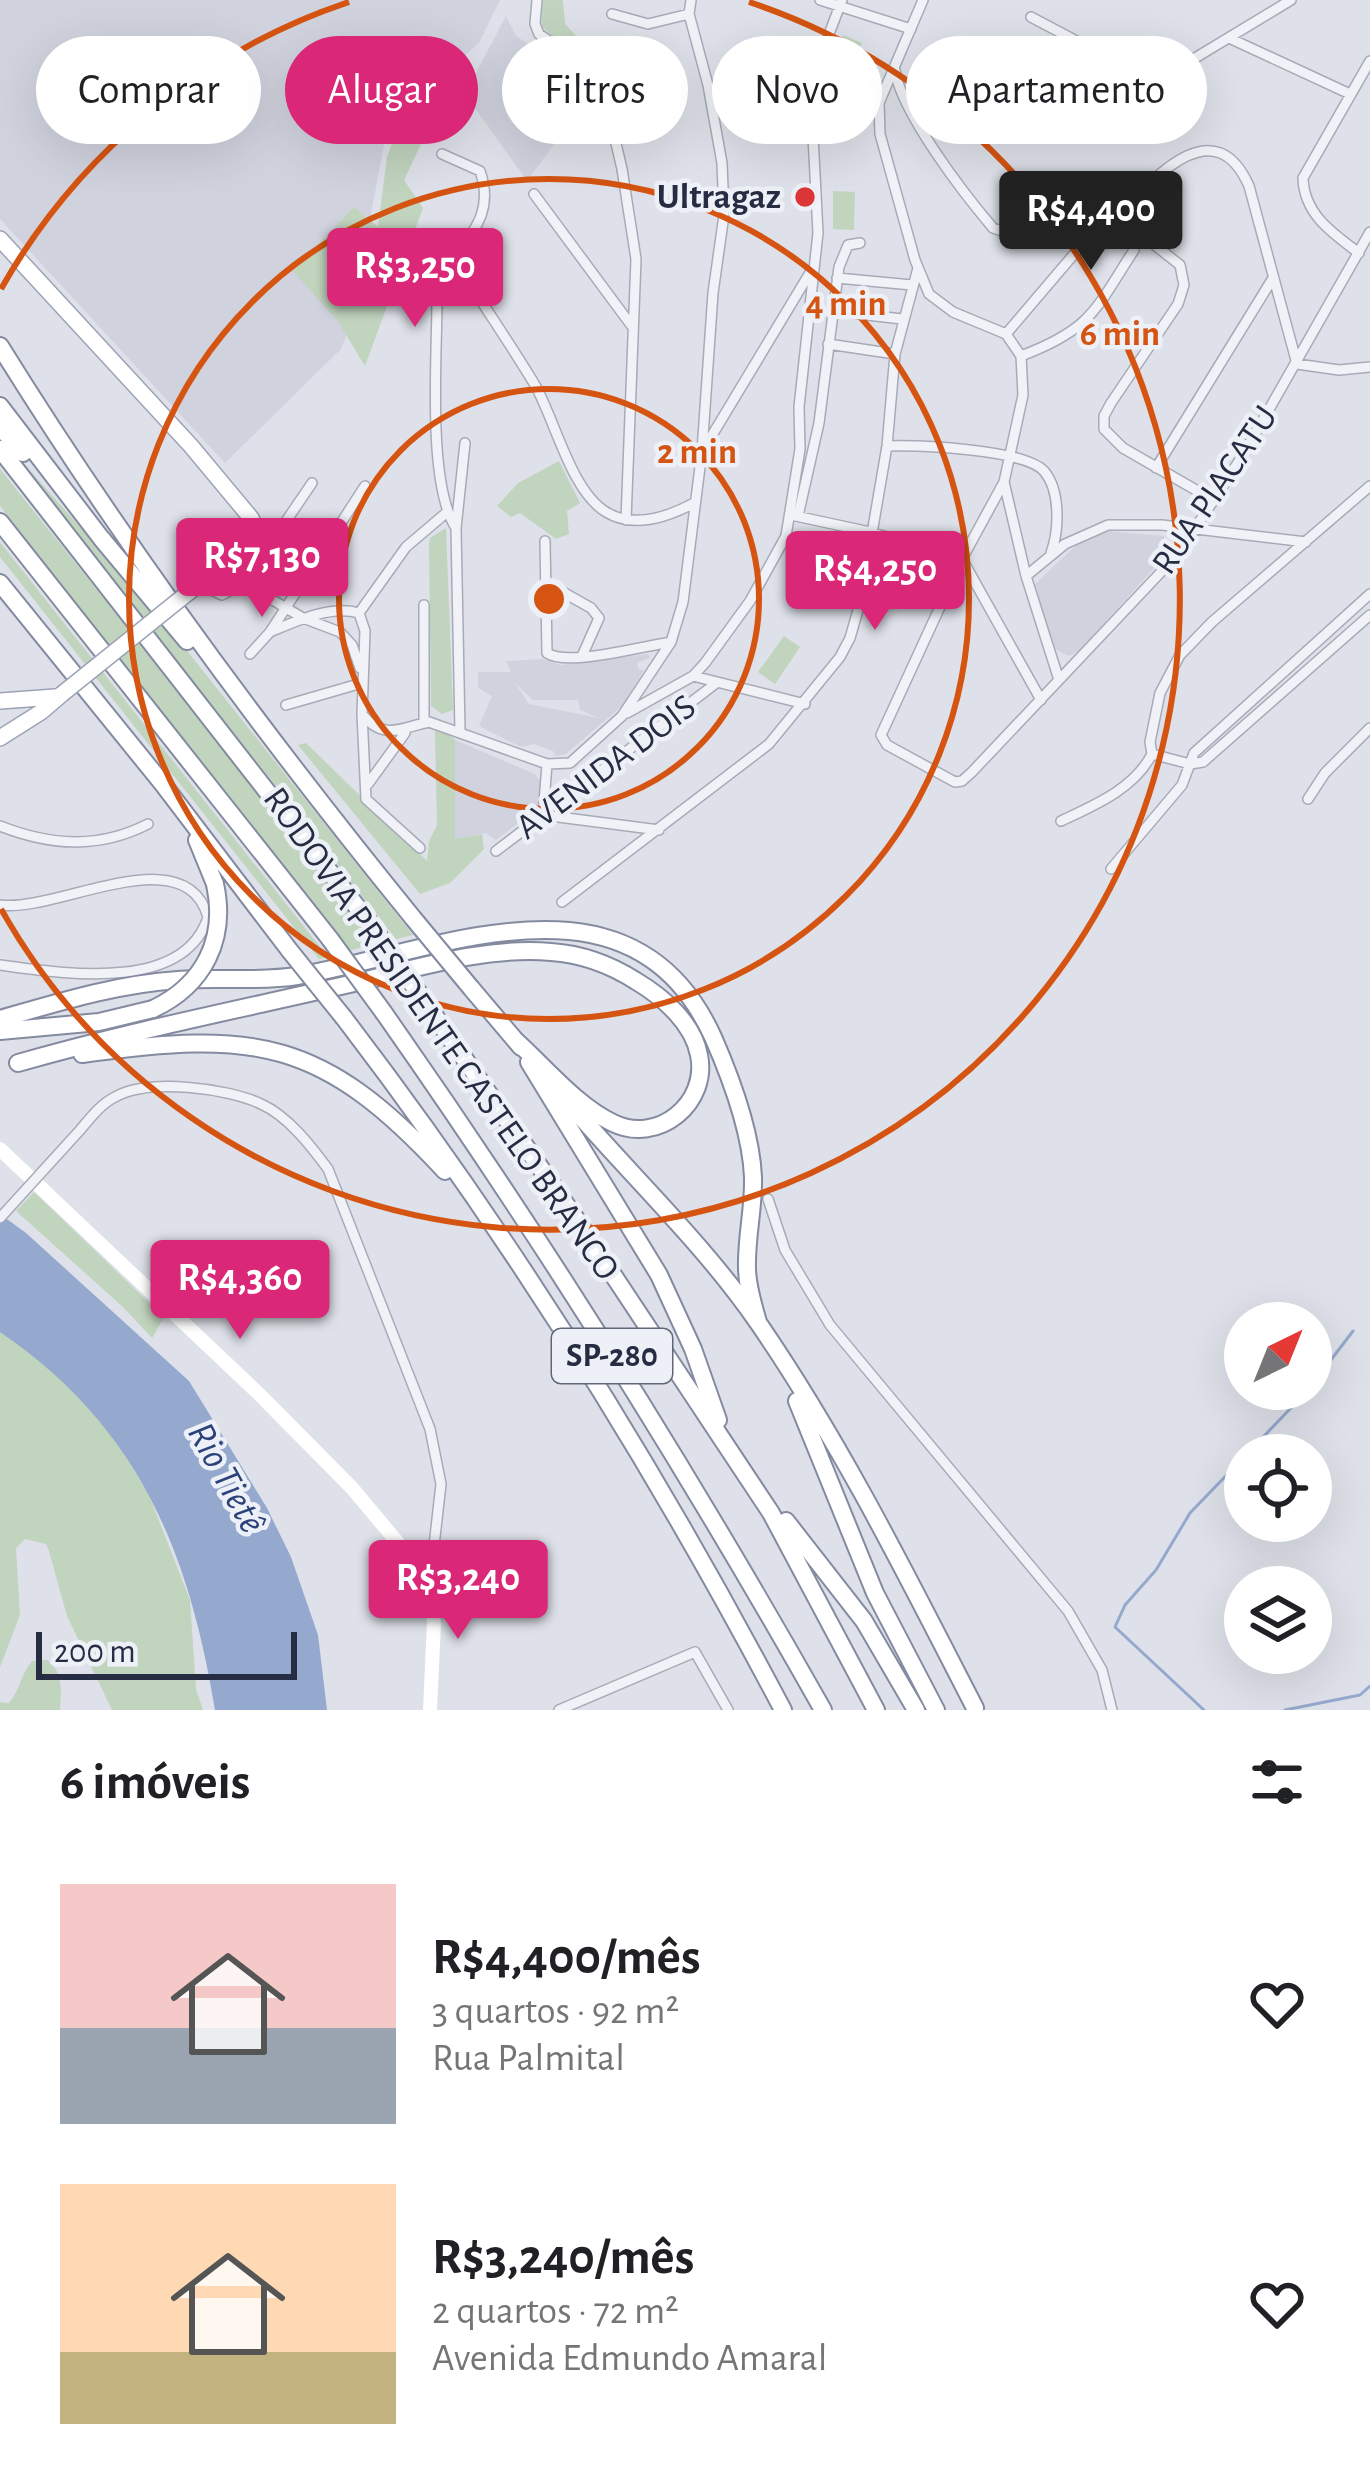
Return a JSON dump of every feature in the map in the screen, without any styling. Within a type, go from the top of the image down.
[{"type":"highway","points":[[0,346],[166,595],[285,756],[471,988],[669,1212],[758,1322],[869,1504],[975,1708]]},
{"type":"highway","points":[[0,406],[100,538]]},
{"type":"highway","points":[[0,427],[285,756]]},
{"type":"highway","name":"RODOVIA PRESIDENTE CASTELO BRANCO","points":[[0,448],[131,612],[425,1002],[730,1449],[804,1568],[876,1710]]},
{"type":"highway","name":"RODOVIA PRESIDENTE CASTELO BRANCO","points":[[0,522],[329,939],[508,1190],[741,1564],[823,1710]]},
{"type":"highway","name":"RODOVIA PRESIDENTE CASTELO BRANCO","points":[[0,583],[162,783],[411,1106],[604,1397],[783,1710]]},
{"type":"highway","points":[[0,1031],[99,1022],[153,1009],[182,992],[210,956],[218,929],[214,884],[195,836],[162,783]]},
{"type":"highway","points":[[0,1019],[112,988],[179,980],[298,976],[524,929],[573,929],[616,942],[652,960],[688,995],[722,1062],[750,1156],[753,1178],[746,1273],[758,1322]]},
{"type":"highway","points":[[8,1065],[111,1036],[420,968],[499,953],[552,952],[613,968],[662,999],[696,1042],[701,1070],[683,1111],[658,1126],[628,1129],[596,1112],[516,1041]]},
{"type":"highway","points":[[8,1065],[184,1041],[276,1051],[337,1076],[373,1101],[486,1216]]},
{"type":"highway","points":[[516,1041],[659,1275],[730,1449],[850,1600],[916,1710]]},
{"type":"highway","points":[[778,1355],[875,1593],[936,1710]]},
{"type":"main road","points":[[0,243],[246,510],[268,548]]},
{"type":"main road","points":[[0,738],[30,720],[244,547],[255,527]]},
{"type":"main road","points":[[244,547],[268,548]]},
{"type":"main road","points":[[0,701],[23,703],[60,695]]},
{"type":"main road","points":[[23,703],[30,720]]},
{"type":"main road","points":[[0,1149],[260,1395],[352,1488],[430,1581],[434,1600],[430,1710]]},
{"type":"street","points":[[537,0],[539,34],[598,76],[603,88],[634,236],[626,520]]},
{"type":"street","points":[[622,716],[671,641],[683,602],[702,451],[724,194],[711,98],[689,14],[691,0]]},
{"type":"street","points":[[820,0],[910,28]]},
{"type":"street","points":[[923,0],[879,103],[878,121],[918,268],[939,304],[1006,334],[1021,356],[1023,395],[1012,460],[962,559]]},
{"type":"street","points":[[1207,52],[1291,0]]},
{"type":"street","points":[[795,516],[818,179],[811,97],[816,68],[841,3]]},
{"type":"street","points":[[612,14],[648,24],[689,14]]},
{"type":"street","points":[[1031,17],[1067,36]]},
{"type":"street","points":[[1229,38],[1350,94]]},
{"type":"street","points":[[1359,253],[1313,212],[1303,188],[1306,166],[1370,61]]},
{"type":"street","points":[[895,65],[902,96],[913,116],[993,228],[1010,234],[1098,226],[1118,216],[1174,161],[1203,150],[1219,152],[1244,173],[1250,186],[1297,364],[1339,370],[1370,368]]},
{"type":"street","points":[[442,154],[480,170],[485,188],[479,223],[440,284],[437,300],[438,473],[446,513],[456,529]]},
{"type":"street","points":[[534,194],[632,326]]},
{"type":"street","points":[[1118,216],[1166,251],[1183,275],[1178,304],[1104,416],[1104,429],[1156,468],[1215,501]]},
{"type":"street","points":[[1006,334],[1098,226]]},
{"type":"street","name":"RUA PIACATU","points":[[962,559],[881,735],[887,745],[955,782],[972,772],[1041,700],[1164,571],[1195,531],[1297,364],[1370,232]]},
{"type":"street","points":[[368,784],[404,733],[424,721],[547,764],[570,763],[622,716],[693,676],[717,649],[781,552],[795,516],[815,451],[837,278],[844,250],[860,243]]},
{"type":"street","points":[[1021,356],[1079,329],[1102,304],[1134,250]]},
{"type":"street","points":[[454,260],[544,401],[589,496],[609,514],[626,520],[669,516],[694,502]]},
{"type":"street","points":[[702,451],[813,268]]},
{"type":"street","points":[[562,902],[769,744],[805,704],[850,638],[887,446],[895,354],[918,268]]},
{"type":"street","points":[[1156,468],[1274,277]]},
{"type":"street","points":[[837,278],[912,285]]},
{"type":"street","points":[[833,311],[902,319]]},
{"type":"street","points":[[828,344],[895,354]]},
{"type":"street","points":[[460,730],[456,529],[465,443]]},
{"type":"street","points":[[887,446],[956,448],[1038,466],[1048,479],[1058,524],[1051,554]]},
{"type":"street","points":[[800,449],[815,451]]},
{"type":"street","points":[[1004,482],[1026,576],[1059,680]]},
{"type":"street","points":[[194,588],[222,595],[244,583],[312,483]]},
{"type":"street","points":[[250,654],[365,486]]},
{"type":"street","points":[[1061,821],[1118,792],[1145,767],[1152,754],[1160,693],[1180,655],[1370,486]]},
{"type":"street","points":[[359,613],[406,547],[446,513]]},
{"type":"street","points":[[795,516],[962,559],[1041,700]]},
{"type":"street","points":[[1026,576],[1091,529],[1108,525],[1162,525],[1306,542]]},
{"type":"street","points":[[545,541],[547,653],[554,659],[671,641]]},
{"type":"street","points":[[545,582],[592,608],[599,618],[581,657]]},
{"type":"street","points":[[244,583],[347,638],[362,679]]},
{"type":"street","points":[[1111,869],[1182,785],[1194,753],[1370,594]]},
{"type":"street","points":[[424,605],[424,721]]},
{"type":"street","points":[[269,632],[344,609],[359,613]]},
{"type":"street","points":[[359,613],[365,631],[362,714],[370,803],[420,848]]},
{"type":"street","points":[[1152,754],[1190,764],[1202,762],[1370,615]]},
{"type":"street","points":[[693,676],[805,704]]},
{"type":"street","points":[[286,706],[362,679]]},
{"type":"street","name":"AVENIDA DOIS","points":[[496,851],[715,684]]},
{"type":"street","points":[[362,714],[379,729],[404,733]]},
{"type":"street","points":[[1308,799],[1325,773],[1370,728]]},
{"type":"street","points":[[365,738],[394,746]]},
{"type":"street","points":[[547,764],[543,814],[659,830]]},
{"type":"street","points":[[0,826],[45,840],[88,844],[148,824]]},
{"type":"street","points":[[0,905],[20,907],[131,881],[168,879],[193,890],[208,917],[197,940],[166,961],[133,972],[90,974],[0,964]]},
{"type":"street","points":[[0,1218],[81,1129],[112,1098],[125,1092],[160,1088],[216,1091],[265,1105],[328,1169],[430,1429],[441,1484],[430,1581]]},
{"type":"street","points":[[768,1199],[785,1250],[830,1325],[1068,1611],[1102,1670],[1112,1710]]},
{"type":"street","points":[[434,1600],[455,1604]]},
{"type":"street","points":[[559,1710],[695,1652],[728,1710]]},
{"type":"shaded area","points":[[0,0],[500,0],[478,44],[478,36],[285,36],[285,144],[384,144],[350,326],[341,349],[225,463],[0,219]]},
{"type":"shaded area","points":[[506,16],[516,36],[502,36],[502,144],[554,144],[527,181],[478,112],[478,69]]},
{"type":"shaded area","points":[[1088,534],[1164,536],[1168,553],[1079,651],[1069,656],[1055,649],[1034,585]]},
{"type":"shaded area","points":[[648,654],[650,658],[637,663],[644,670],[623,705],[566,754],[556,756],[534,744],[521,747],[479,726],[492,696],[478,688],[478,672],[511,672],[506,661],[543,659],[561,665]],"holes":[[[515,683],[533,700],[578,700],[580,710],[599,718],[529,704]]]},
{"type":"shaded area","points":[[455,740],[535,774],[543,784],[542,805],[496,840],[486,833],[455,839]]},
{"type":"green space","points":[[542,0],[563,0],[565,24],[576,36],[552,36],[542,26]]},
{"type":"green space","points":[[392,144],[421,144],[404,180],[423,208],[365,366],[337,320],[293,271],[354,207],[378,227]]},
{"type":"green space","points":[[833,191],[855,192],[854,230],[833,229]]},
{"type":"green space","points":[[11,449],[165,623],[413,935],[396,939]]},
{"type":"green space","points":[[559,461],[580,503],[567,511],[569,534],[556,539],[520,513],[511,517],[497,506],[518,483]]},
{"type":"green space","points":[[0,469],[373,944],[348,951],[0,506]]},
{"type":"green space","points":[[446,528],[453,710],[442,714],[431,706],[429,544],[430,538]]},
{"type":"green space","points":[[0,542],[328,957],[319,959],[0,557]]},
{"type":"green space","points":[[784,636],[800,647],[775,684],[758,672]]},
{"type":"green space","points":[[435,731],[455,740],[455,839],[482,834],[484,849],[450,883],[420,894],[298,745],[306,743],[427,861],[437,825]]},
{"type":"green space","points":[[34,1192],[164,1317],[152,1338],[16,1211]]},
{"type":"green space","points":[[0,1325],[13,1331],[103,1420],[149,1495],[190,1600],[196,1689],[203,1710],[112,1710],[67,1616],[46,1544],[25,1539],[16,1548],[20,1615],[0,1667]]},
{"type":"green space","points":[[47,1660],[59,1676],[60,1710],[0,1710],[0,1702],[9,1703],[32,1661]]},
{"type":"water","name":"Rio Tietê","points":[[0,1214],[189,1381],[267,1508],[291,1557],[318,1635],[327,1710],[215,1710],[190,1597],[150,1497],[88,1408],[0,1332]]},
{"type":"waterway","points":[[1332,1358],[1353,1331]]},
{"type":"waterway","points":[[1266,1434],[1289,1410]]},
{"type":"waterway","points":[[1204,1710],[1115,1627],[1125,1605],[1156,1570],[1190,1513],[1224,1478]]},
{"type":"waterway","points":[[1285,1710],[1360,1695],[1370,1686]]},
{"type":"place","name":"Ultragaz","points":[[805,197]]}]
